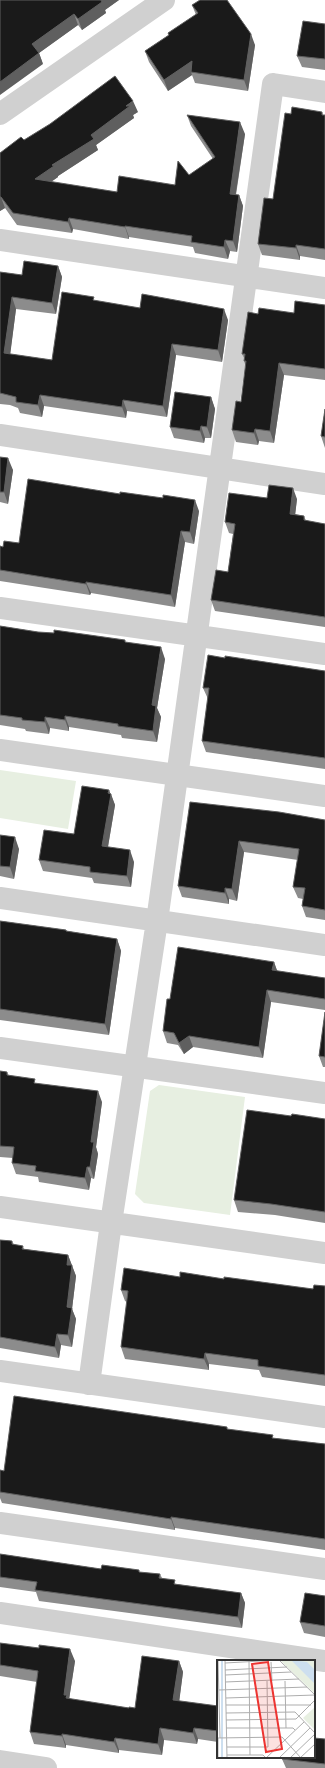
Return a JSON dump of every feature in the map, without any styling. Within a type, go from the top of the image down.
[{"type":"street","points":[[0,114],[164,0]]},
{"type":"street","points":[[89,1384],[111,1223],[178,775],[273,84],[325,92]]},
{"type":"street","points":[[0,240],[325,288]]},
{"type":"street","points":[[0,435],[325,484]]},
{"type":"street","points":[[0,608],[325,654]]},
{"type":"street","points":[[0,750],[325,796]]},
{"type":"street","points":[[0,898],[325,945]]},
{"type":"street","points":[[0,1048],[325,1093]]},
{"type":"street","points":[[0,1207],[325,1253]]},
{"type":"street","points":[[0,1374],[89,1384],[325,1417]]},
{"type":"street","points":[[0,1523],[325,1569]]},
{"type":"street","points":[[0,1613],[312,1660]]},
{"type":"street","points":[[315,1660],[325,1662]]},
{"type":"street","points":[[0,1762],[46,1768]]},
{"type":"shaded area","points":[[0,770],[76,781],[68,829],[0,818]]},
{"type":"shaded area","points":[[159,1085],[245,1097],[230,1215],[144,1203],[135,1194],[150,1091]]},
{"type":"building","points":[[0,0],[101,0],[102,2],[78,19],[74,14],[32,44],[39,53],[0,82]]},
{"type":"building","points":[[200,0],[227,0],[251,34],[244,80],[191,72],[192,61],[164,80],[145,51],[169,35],[168,33],[198,13],[192,5]]},
{"type":"building","points":[[303,21],[325,24],[325,59],[297,56]]},
{"type":"building","points":[[115,76],[133,101],[126,106],[130,106],[91,135],[94,139],[52,165],[54,166],[35,179],[117,192],[119,176],[175,185],[178,161],[189,175],[215,157],[187,115],[240,122],[230,194],[239,195],[233,241],[225,240],[224,247],[191,242],[192,236],[69,218],[68,222],[13,213],[0,197],[0,153],[21,137],[24,140],[50,124]]},
{"type":"building","points":[[292,107],[322,112],[322,115],[325,115],[325,249],[296,245],[296,248],[258,244],[264,198],[273,199],[285,113],[291,114]]},
{"type":"building","points":[[24,261],[58,266],[52,303],[12,297],[4,353],[52,360],[62,292],[94,297],[93,300],[140,308],[142,294],[224,309],[218,350],[172,344],[163,406],[123,400],[122,407],[40,395],[38,405],[16,402],[16,397],[0,393],[0,272],[22,275]]},
{"type":"building","points":[[295,301],[325,305],[325,369],[279,363],[270,431],[255,429],[254,433],[232,430],[236,401],[241,402],[246,361],[244,361],[245,354],[242,354],[248,312],[258,314],[259,308],[294,313]]},
{"type":"building","points":[[175,392],[211,397],[207,427],[201,426],[200,431],[170,427]]},
{"type":"building","points":[[325,409],[325,437],[321,436]]},
{"type":"building","points":[[0,457],[8,458],[4,492],[0,492]]},
{"type":"building","points":[[28,479],[120,494],[120,492],[163,498],[163,495],[195,500],[190,532],[181,531],[171,595],[86,582],[86,584],[0,570],[0,546],[3,547],[4,541],[19,543]]},
{"type":"building","points":[[269,485],[293,488],[290,514],[304,516],[304,520],[325,524],[325,617],[211,600],[216,570],[228,572],[235,524],[225,522],[229,493],[267,498]]},
{"type":"building","points":[[0,626],[38,632],[54,633],[54,630],[125,640],[125,642],[161,647],[152,705],[156,706],[153,731],[65,716],[65,720],[45,717],[45,722],[22,720],[22,718],[0,715]]},
{"type":"building","points":[[208,655],[225,658],[225,656],[325,671],[325,758],[202,741],[209,688],[203,688]]},
{"type":"building","points":[[82,786],[109,790],[108,793],[111,794],[102,846],[130,850],[127,876],[90,872],[90,867],[39,860],[44,830],[74,834]]},
{"type":"building","points":[[190,802],[279,812],[325,820],[325,910],[302,906],[305,888],[293,887],[299,849],[239,841],[232,889],[225,888],[225,893],[178,886]]},
{"type":"building","points":[[0,835],[15,837],[10,867],[0,866]]},
{"type":"building","points":[[0,921],[117,939],[105,1024],[0,1009]]},
{"type":"building","points":[[178,947],[274,962],[272,970],[325,978],[325,999],[267,990],[259,1047],[189,1036],[179,1043],[174,1033],[163,1031],[167,999],[170,999]]},
{"type":"building","points":[[325,1012],[325,1057],[319,1056]]},
{"type":"building","points":[[0,1071],[7,1072],[7,1075],[35,1079],[34,1083],[98,1091],[91,1142],[94,1142],[90,1167],[87,1167],[85,1178],[35,1171],[36,1166],[12,1163],[14,1147],[0,1146]]},
{"type":"building","points":[[247,1110],[325,1119],[325,1212],[234,1200]]},
{"type":"building","points":[[0,1240],[12,1241],[12,1244],[23,1246],[22,1249],[68,1255],[67,1265],[72,1265],[67,1307],[72,1308],[68,1335],[57,1334],[55,1347],[0,1337]]},
{"type":"building","points":[[124,1268],[180,1277],[180,1272],[224,1279],[224,1277],[313,1289],[314,1285],[325,1286],[325,1375],[258,1366],[258,1360],[205,1353],[204,1359],[121,1347],[128,1291],[121,1290]]},
{"type":"building","points":[[14,1396],[227,1427],[227,1429],[273,1435],[272,1438],[325,1444],[325,1539],[171,1517],[171,1519],[0,1492],[0,1470],[4,1471]]},
{"type":"building","points":[[0,1554],[101,1569],[102,1565],[139,1570],[139,1572],[160,1574],[159,1578],[175,1580],[174,1584],[241,1593],[238,1617],[35,1590],[37,1582],[0,1577]]},
{"type":"building","points":[[305,1593],[325,1596],[325,1626],[300,1622]]},
{"type":"building","points":[[0,1643],[39,1648],[39,1645],[70,1649],[64,1695],[67,1695],[66,1698],[135,1708],[142,1656],[179,1661],[173,1700],[217,1706],[217,1731],[194,1728],[193,1733],[160,1728],[158,1744],[115,1738],[114,1742],[62,1734],[62,1736],[30,1732],[38,1671],[0,1665]]},
{"type":"building","points":[[315,1738],[325,1739],[325,1764],[282,1759],[315,1758]]}]
